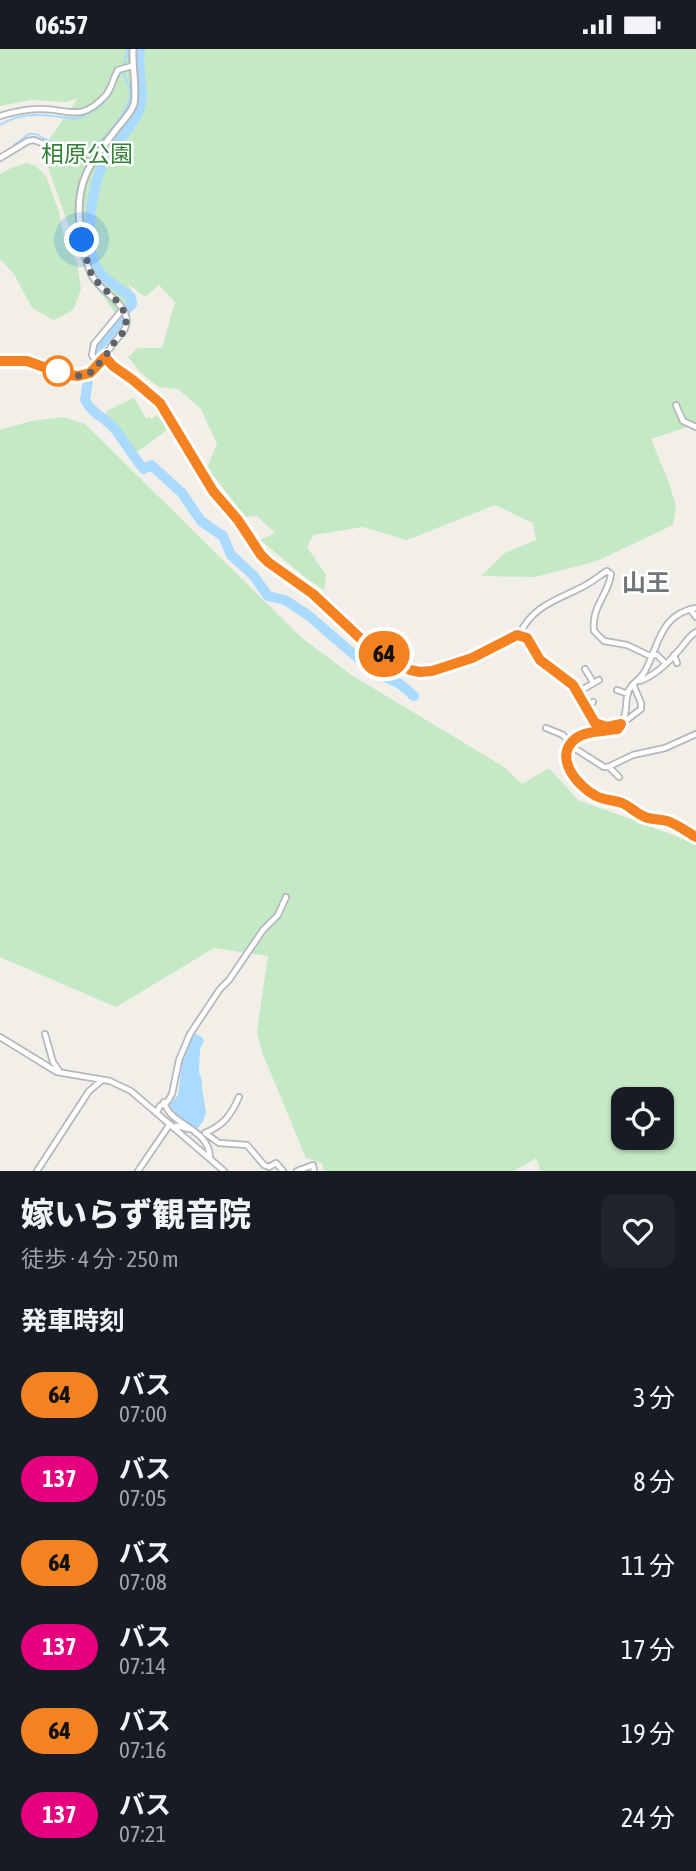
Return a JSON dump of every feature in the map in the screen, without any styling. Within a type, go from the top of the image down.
[{"type":"street","points":[[0,361],[27,361],[63,374],[78,376],[90,373],[125,331],[123,309],[93,278],[85,255],[79,196],[83,178],[91,163],[133,106],[135,93],[130,66],[133,49]]},
{"type":"street","points":[[0,116],[39,109],[72,114],[85,111],[107,94],[115,74],[120,69],[130,66]]},
{"type":"street","points":[[0,158],[34,140],[91,163]]},
{"type":"street","points":[[98,365],[92,355],[94,344],[123,309]]},
{"type":"street","points":[[105,357],[160,403],[213,491],[238,520],[261,555],[313,594],[361,639],[383,654],[410,670],[432,671],[472,658],[520,635],[529,640],[540,660],[573,685],[595,723],[601,726],[612,727],[641,709],[635,683]]},
{"type":"street","points":[[676,405],[683,421],[696,427]]},
{"type":"street","points":[[520,635],[545,604],[607,571],[611,574],[611,580],[594,615],[594,631],[604,641],[657,655],[666,664]]},
{"type":"street","points":[[696,601],[693,608],[696,617]]},
{"type":"street","points":[[693,608],[678,613],[658,637],[644,673],[628,694],[626,713],[621,726],[618,729],[578,737],[571,745],[566,760],[568,768],[595,796],[618,801],[642,816],[666,821],[696,837]]},
{"type":"street","points":[[635,683],[656,674],[688,637],[696,632]]},
{"type":"street","points":[[674,655],[677,663]]},
{"type":"street","points":[[578,692],[596,681],[585,669]]},
{"type":"street","points":[[617,691],[628,694]]},
{"type":"street","points":[[586,709],[593,702]]},
{"type":"street","points":[[546,728],[563,735],[571,745],[604,767],[633,755],[665,748],[696,734]]},
{"type":"street","points":[[609,767],[619,777]]},
{"type":"street","points":[[157,1112],[172,1094],[179,1060],[190,1034],[219,989],[229,980],[264,930],[278,915],[286,897]]},
{"type":"street","points":[[45,1034],[53,1062],[60,1073]]},
{"type":"street","points":[[0,1037],[60,1073],[110,1081],[131,1091],[224,1171]]},
{"type":"street","points":[[37,1171],[89,1091],[102,1081]]},
{"type":"street","points":[[203,1134],[215,1129],[230,1116],[239,1097]]},
{"type":"street","points":[[164,1103],[168,1112],[192,1130]]},
{"type":"street","points":[[172,1126],[192,1130],[219,1143],[247,1145],[264,1165],[269,1167],[276,1163],[283,1171]]},
{"type":"street","points":[[138,1171],[172,1126]]},
{"type":"street","points":[[203,1134],[210,1158]]},
{"type":"street","points":[[297,1171],[313,1165],[314,1171]]},
{"type":"green space","name":"相原公園","points":[[0,49],[696,49],[696,424],[651,439],[676,506],[673,525],[597,561],[535,577],[481,576],[505,553],[536,540],[533,523],[495,505],[407,540],[363,527],[313,535],[307,547],[326,575],[324,590],[306,578],[260,540],[275,533],[257,516],[245,517],[207,467],[217,444],[201,409],[178,389],[159,387],[141,373],[128,357],[138,348],[162,348],[175,302],[159,285],[145,297],[128,284],[138,304],[116,314],[88,279],[46,162],[50,138],[78,98],[66,102],[31,100],[0,106]]},
{"type":"green space","points":[[27,163],[36,166],[46,176],[59,212],[64,237],[77,263],[81,289],[73,310],[54,320],[32,308],[14,274],[0,259],[0,174]]},
{"type":"green space","points":[[134,398],[146,418],[151,419],[161,412],[171,427],[137,452],[117,424],[105,414]]},
{"type":"green space","points":[[63,417],[85,424],[303,639],[353,676],[504,767],[522,784],[549,768],[578,800],[696,844],[696,1171],[541,1171],[536,1158],[514,1171],[324,1171],[322,1163],[306,1158],[262,1052],[257,1031],[268,956],[214,948],[116,1007],[0,957],[0,430],[31,421]]},
{"type":"water","points":[[196,1034],[204,1041],[200,1049],[199,1072],[206,1113],[198,1128],[181,1120],[169,1106],[178,1095],[182,1062],[192,1035]]},
{"type":"waterway","points":[[123,68],[128,49]]},
{"type":"waterway","points":[[126,310],[132,304],[131,297],[105,278],[96,265],[92,252],[90,222],[94,190],[102,166],[134,120],[141,105],[140,49]]},
{"type":"waterway","points":[[14,145],[29,134],[36,134],[82,153],[91,152],[114,127],[128,105],[130,91],[123,72]]},
{"type":"waterway","points":[[0,125],[27,115],[75,119],[85,116],[107,99],[121,73]]},
{"type":"waterway","points":[[97,360],[97,348],[121,320]]},
{"type":"waterway","points":[[88,380],[85,400],[91,408],[113,427],[144,469],[151,465],[182,493],[201,521],[223,536],[231,555],[253,575],[268,596],[285,600],[308,615],[373,671],[400,684],[414,696]]},
{"type":"bus line","name":"64","points":[[0,361],[27,361],[63,374],[84,376],[105,357],[160,403],[213,491],[238,520],[261,555],[313,594],[361,639],[410,670],[432,671],[472,658],[517,635],[527,638],[540,660],[573,685],[595,723],[612,727],[621,723],[618,729],[583,735],[572,742],[566,763],[582,785],[595,796],[618,801],[642,816],[666,821],[696,837]]},
{"type":"district","name":"山王","points":[[646,583]]},
{"type":"route","points":[[58,371],[78,376],[90,373],[126,328],[126,315],[119,303],[93,278],[82,240]]}]
